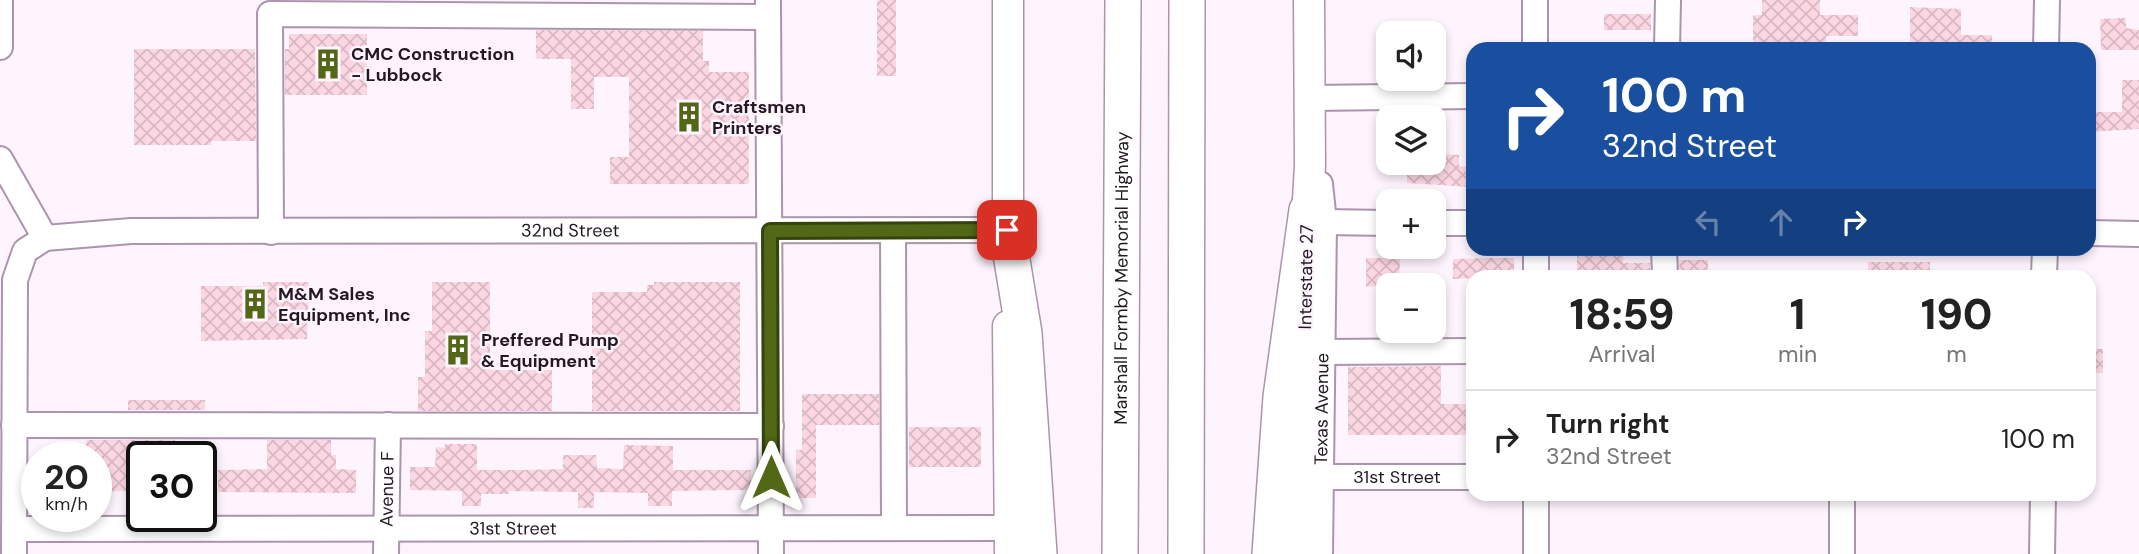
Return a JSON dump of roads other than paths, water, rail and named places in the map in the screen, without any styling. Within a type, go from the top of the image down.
[{"type":"highway","name":"Marshall Formby Memorial Highway","points":[[1120,554],[1122,0]]},
{"type":"highway","points":[[1186,554],[1187,0]]},
{"type":"highway","points":[[1270,554],[1281,397],[1315,216]]},
{"type":"highway","points":[[1007,230],[1024,333],[1040,554]]},
{"type":"main road","points":[[1008,0],[1010,541]]},
{"type":"main road","name":"Interstate 27","points":[[1300,554],[1315,216],[1309,0]]},
{"type":"street","points":[[0,0],[0,47]]},
{"type":"street","points":[[1535,0],[1535,42]]},
{"type":"street","points":[[1667,42],[1668,0]]},
{"type":"street","points":[[2046,42],[2047,0]]},
{"type":"street","points":[[271,232],[268,7],[768,8],[771,554]]},
{"type":"street","points":[[1310,98],[1466,96]]},
{"type":"street","points":[[0,159],[45,238],[25,251],[15,280],[14,425],[7,473],[14,529],[14,554]]},
{"type":"street","points":[[1315,216],[1376,222]]},
{"type":"street","name":"Texas Avenue","points":[[1315,216],[1323,352],[1320,554]]},
{"type":"street","points":[[1446,223],[1466,223]]},
{"type":"street","points":[[893,230],[894,528]]},
{"type":"street","name":"32nd Street","points":[[45,238],[131,231],[1007,230]]},
{"type":"street","points":[[2096,233],[2139,234]]},
{"type":"street","points":[[1323,352],[1466,351]]},
{"type":"street","points":[[14,425],[771,426]]},
{"type":"street","name":"Avenue F","points":[[386,554],[388,425]]},
{"type":"street","name":"31st Street","points":[[1322,477],[1466,477]]},
{"type":"street","points":[[1536,501],[1536,554]]},
{"type":"street","points":[[1842,554],[1843,501]]},
{"type":"street","points":[[2042,554],[2043,501]]},
{"type":"street","name":"31st Street","points":[[14,529],[894,528],[1010,541]]},
{"type":"place","name":"CMC Construction - Lubbock","points":[[328,64]]},
{"type":"place","name":"Craftsmen Printers","points":[[689,117]]},
{"type":"place","name":"M&M Sales Equipment, Inc","points":[[255,304]]},
{"type":"place","name":"Preffered Pump & Equipment","points":[[458,350]]}]
